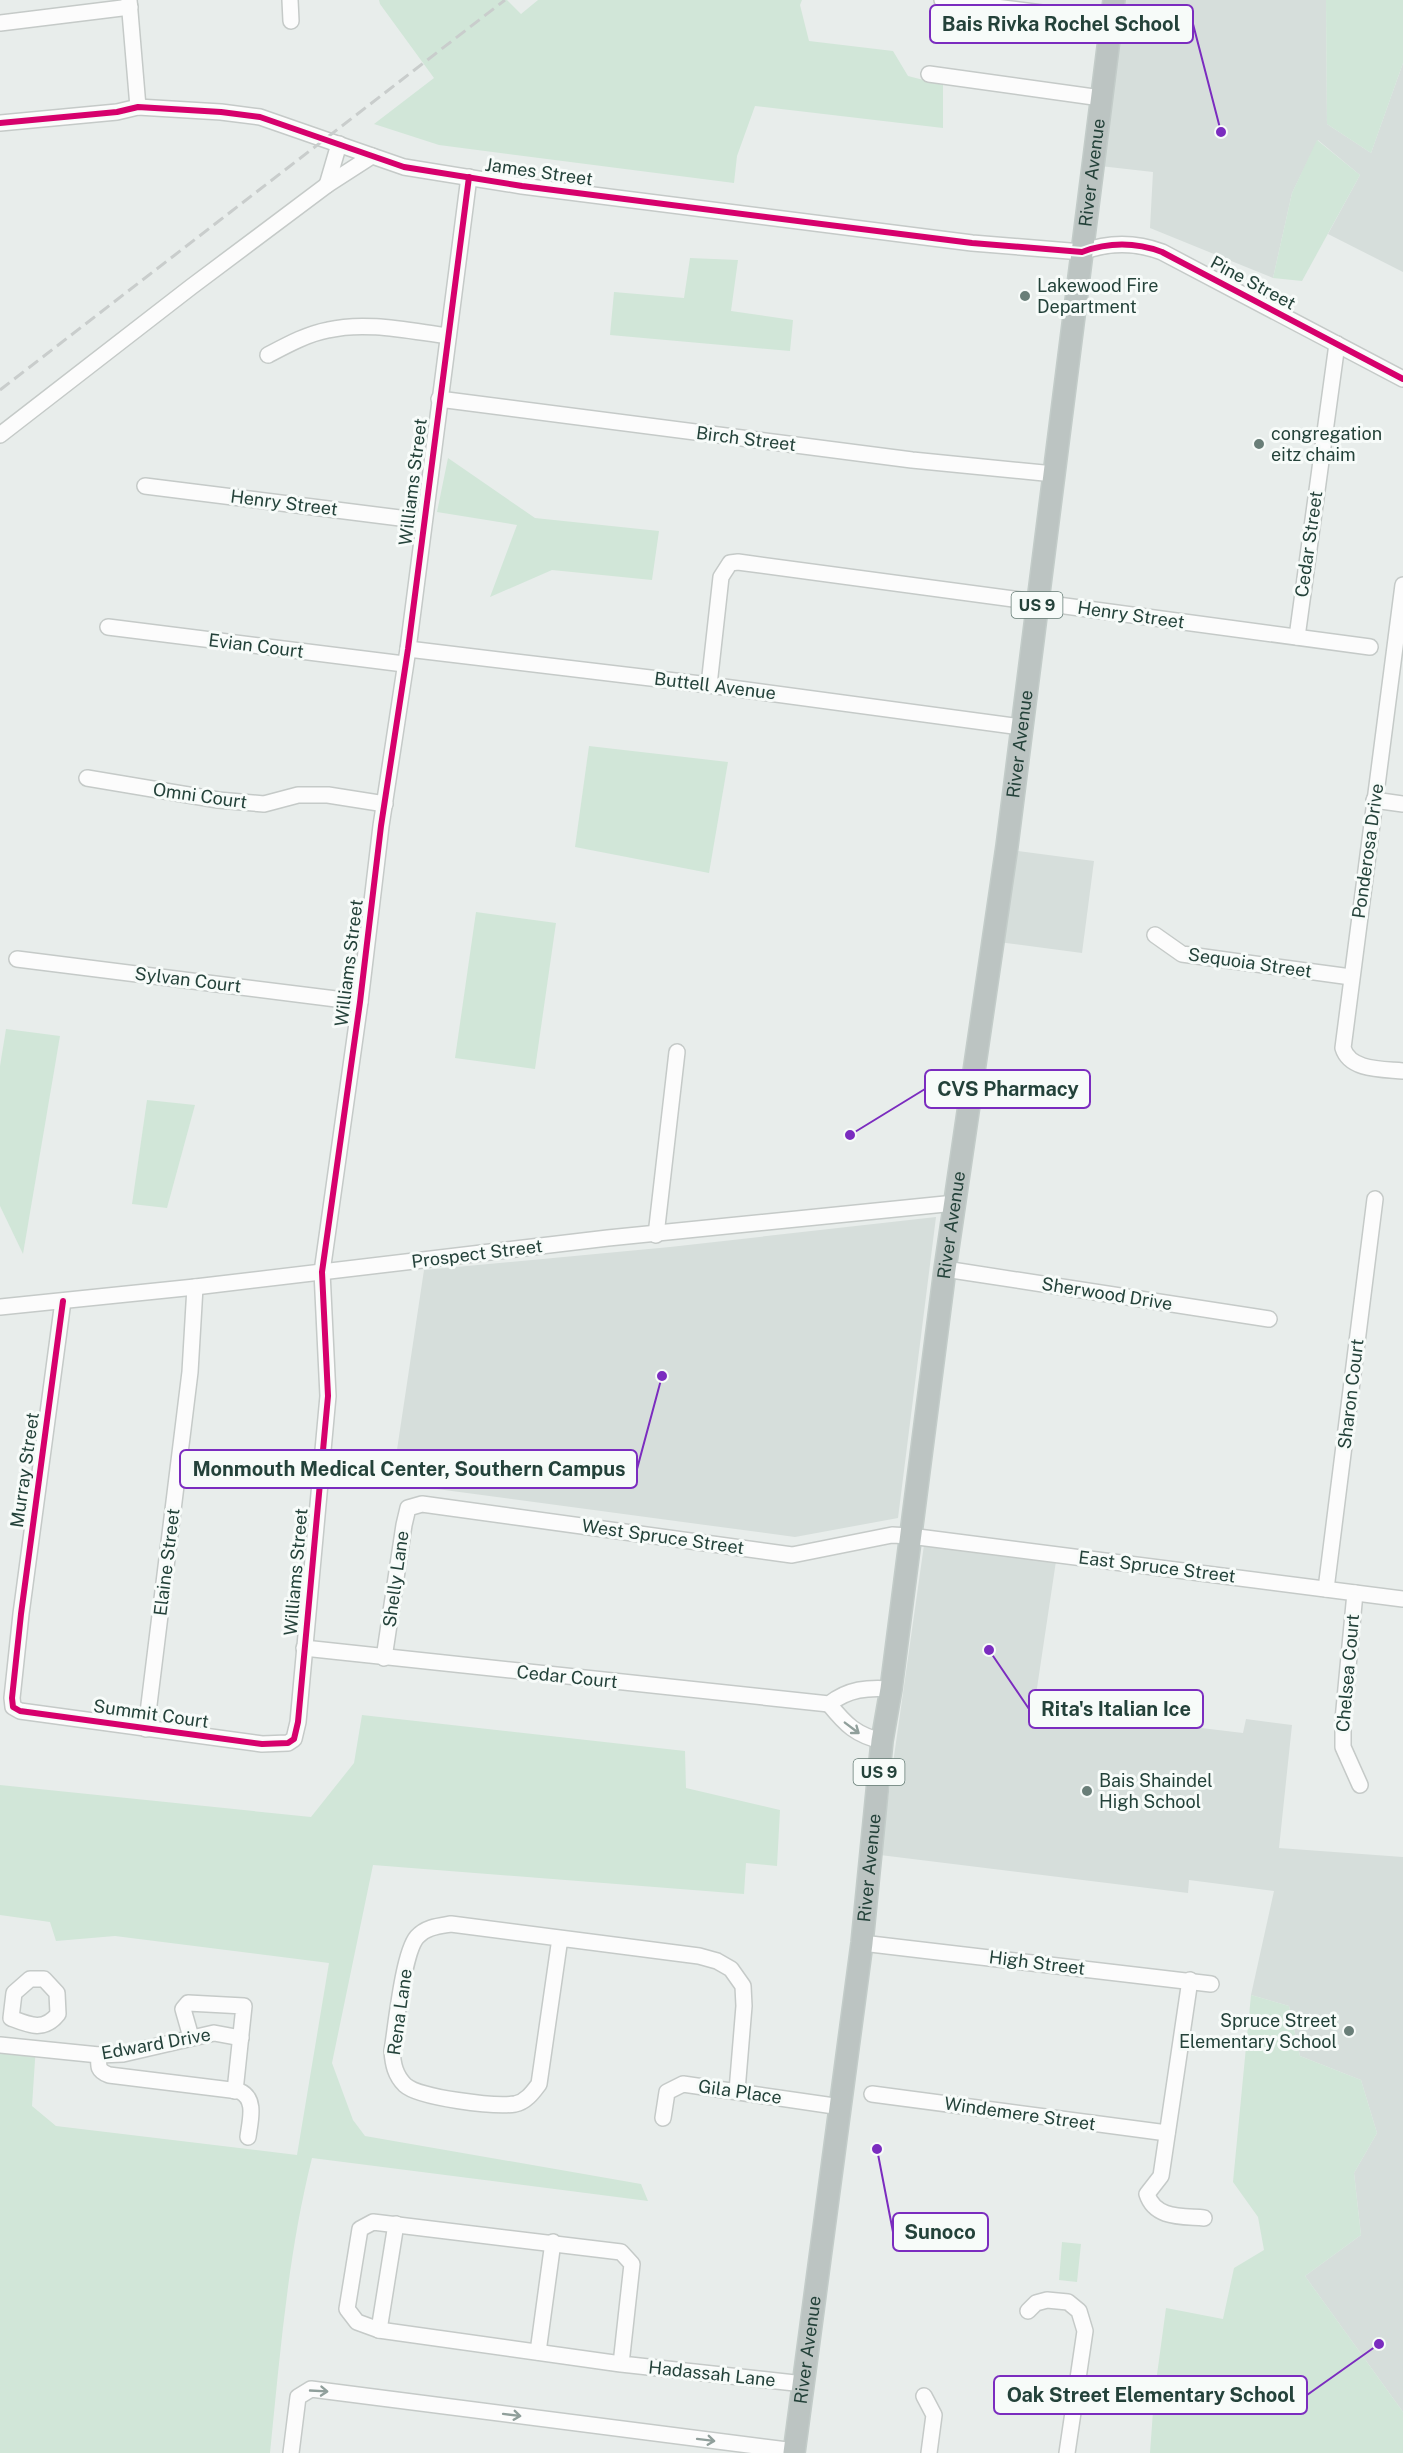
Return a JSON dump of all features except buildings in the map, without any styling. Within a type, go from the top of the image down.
[{"type":"highway","name":"River Avenue","points":[[794,2452],[862,1943],[882,1741],[891,1689],[945,1269],[1007,846],[1114,0]]},
{"type":"street","points":[[290,0],[291,21]]},
{"type":"street","points":[[942,0],[1111,22]]},
{"type":"street","points":[[0,23],[129,4],[138,107]]},
{"type":"street","points":[[930,74],[1101,98]]},
{"type":"street","name":"James Street","points":[[0,123],[117,112],[138,107],[221,112],[260,117],[404,167],[522,186],[972,243],[1082,252]]},
{"type":"street","points":[[327,185],[339,144]]},
{"type":"street","points":[[0,435],[327,185],[372,156]]},
{"type":"street","name":"Williams Street","points":[[279,1745],[294,1739],[328,1396],[322,1272],[469,177]]},
{"type":"street","name":"Pine Street","points":[[1082,252],[1096,247],[1126,244],[1145,246],[1162,252],[1403,379]]},
{"type":"street","points":[[268,355],[298,339],[328,329],[359,326],[448,336]]},
{"type":"street","name":"Cedar Street","points":[[1297,638],[1337,344]]},
{"type":"street","name":"Birch Street","points":[[439,399],[912,460],[1054,474]]},
{"type":"street","name":"Henry Street","points":[[145,486],[423,521]]},
{"type":"street","name":"Henry Street","points":[[709,685],[721,577],[730,563],[738,562],[1370,647]]},
{"type":"street","name":"Ponderosa Drive","points":[[1403,585],[1343,1048],[1345,1056],[1353,1062],[1369,1067],[1403,1071]]},
{"type":"street","name":"Evian Court","points":[[108,627],[406,656]]},
{"type":"street","name":"Buttell Avenue","points":[[406,656],[709,685],[1021,727]]},
{"type":"street","name":"Omni Court","points":[[87,778],[218,800],[264,804],[298,795],[328,795],[385,804]]},
{"type":"street","points":[[1374,800],[1403,804]]},
{"type":"street","name":"Sequoia Street","points":[[1155,935],[1182,954],[1351,977]]},
{"type":"street","name":"Sylvan Court","points":[[17,959],[360,1002]]},
{"type":"street","points":[[656,1235],[677,1052]]},
{"type":"street","name":"Sharon Court","points":[[1326,1589],[1375,1199]]},
{"type":"street","name":"Prospect Street","points":[[0,1307],[195,1287],[608,1238],[656,1235],[955,1203]]},
{"type":"street","name":"Sherwood Drive","points":[[945,1269],[1269,1319]]},
{"type":"street","name":"Elaine Street","points":[[146,1729],[190,1372],[195,1287]]},
{"type":"street","name":"Murray Street","points":[[20,1711],[13,1707],[12,1698],[16,1659],[63,1301]]},
{"type":"street","name":"West Spruce Street","points":[[415,1505],[792,1555],[892,1535],[910,1536]]},
{"type":"street","name":"Shelly Lane","points":[[384,1658],[404,1525],[408,1508],[415,1505]]},
{"type":"street","name":"East Spruce Street","points":[[910,1536],[1403,1599]]},
{"type":"street","name":"Chelsea Court","points":[[1355,1593],[1342,1720],[1342,1747],[1360,1785]]},
{"type":"street","name":"Cedar Court","points":[[304,1648],[829,1704]]},
{"type":"street","points":[[882,1741],[858,1733],[843,1721],[829,1704],[838,1697],[865,1688],[891,1689]]},
{"type":"street","name":"Summit Court","points":[[20,1711],[279,1745]]},
{"type":"street","name":"Rena Lane","points":[[560,1938],[539,2084],[530,2096],[517,2104],[441,2098],[418,2093],[398,2078],[393,2065],[392,2051],[409,1952],[417,1937],[432,1926],[451,1924],[560,1938],[699,1956],[717,1961],[731,1969],[743,1986],[744,2006],[737,2091]]},
{"type":"street","name":"High Street","points":[[862,1943],[1211,1984]]},
{"type":"street","points":[[1190,1980],[1161,2176],[1147,2194],[1150,2205],[1158,2211],[1204,2218]]},
{"type":"street","points":[[191,2037],[183,2009],[188,2003],[243,2006],[235,2091]]},
{"type":"street","points":[[3,2045],[11,2018]]},
{"type":"street","name":"Edward Drive","points":[[3,2045],[99,2055],[123,2054],[214,2032],[241,2038]]},
{"type":"street","points":[[99,2055],[98,2067],[101,2072],[109,2075],[246,2094],[250,2098],[248,2137]]},
{"type":"street","name":"Gila Place","points":[[663,2118],[667,2092],[683,2084],[841,2107]]},
{"type":"street","name":"Windemere Street","points":[[872,2094],[1167,2133]]},
{"type":"street","name":"Hadassah Lane","points":[[621,2364],[632,2264],[621,2252],[396,2224],[373,2222],[360,2229],[346,2308],[357,2322],[379,2330],[621,2364],[804,2384]]},
{"type":"street","points":[[379,2330],[396,2224]]},
{"type":"street","points":[[538,2352],[553,2242]]},
{"type":"street","points":[[1028,2311],[1036,2303],[1047,2300],[1068,2302],[1079,2311],[1085,2331],[1067,2453]]},
{"type":"street","name":"River Avenue","points":[[291,2453],[298,2397],[311,2389],[794,2452]]},
{"type":"street","points":[[924,2396],[934,2415],[929,2453]]},
{"type":"shaded area","points":[[1120,0],[1326,0],[1327,124],[1371,153],[1403,63],[1403,272],[1328,234],[1360,175],[1318,140],[1292,193],[1273,278],[1150,228],[1153,172],[1100,166]]},
{"type":"shaded area","points":[[1010,850],[1094,861],[1082,953],[998,942]]},
{"type":"shaded area","points":[[936,1217],[898,1518],[795,1537],[392,1483],[424,1270],[670,1247]]},
{"type":"shaded area","points":[[924,1545],[1056,1561],[1034,1708],[1243,1733],[1246,1719],[1292,1725],[1279,1848],[1403,1857],[1403,2412],[1305,2276],[1361,2235],[1354,2173],[1377,2133],[1361,2080],[1300,2056],[1289,2006],[1251,1995],[1274,1891],[1189,1880],[1188,1893],[880,1855]]},
{"type":"green space","points":[[379,0],[507,0],[521,14],[538,0],[802,0],[800,5],[809,41],[893,51],[908,76],[943,85],[943,128],[755,106],[737,156],[734,183],[439,145],[374,124],[434,78]]},
{"type":"green space","points":[[1326,0],[1403,0],[1403,63],[1371,153],[1327,124]]},
{"type":"green space","points":[[1317,140],[1360,175],[1302,281],[1273,278],[1292,193]]},
{"type":"green space","points":[[690,258],[738,260],[731,311],[793,320],[790,351],[610,335],[614,292],[684,298]]},
{"type":"green space","points":[[448,458],[535,518],[659,531],[652,580],[552,570],[490,597],[517,525],[437,512]]},
{"type":"green space","points":[[589,746],[728,762],[709,873],[575,847]]},
{"type":"green space","points":[[476,912],[556,923],[535,1069],[455,1058]]},
{"type":"green space","points":[[6,1029],[60,1036],[23,1254],[0,1206],[0,1066]]},
{"type":"green space","points":[[147,1100],[195,1105],[167,1208],[132,1204]]},
{"type":"green space","points":[[362,1715],[685,1751],[686,1788],[780,1810],[777,1866],[746,1863],[744,1894],[373,1865],[332,2063],[353,2120],[365,2136],[641,2184],[648,2201],[312,2158],[291,2267],[270,2453],[0,2453],[0,2041],[36,2045],[32,2106],[56,2126],[297,2155],[329,1963],[115,1936],[56,1941],[50,1922],[0,1915],[0,1785],[311,1817],[354,1763]]},
{"type":"green space","points":[[1251,1995],[1289,2006],[1300,2056],[1361,2080],[1377,2133],[1354,2173],[1361,2235],[1305,2276],[1403,2412],[1403,2453],[1150,2453],[1154,2397],[1166,2308],[1223,2319],[1234,2268],[1264,2250],[1258,2217],[1233,2182]]},
{"type":"green space","points":[[1062,2242],[1081,2244],[1077,2282],[1059,2280]]},
{"type":"railway","points":[[0,390],[505,0]]},
{"type":"cycle path","points":[[0,123],[117,112],[138,107],[221,112],[260,117],[404,167],[522,186],[972,243],[1082,252],[1102,246],[1122,244],[1142,246],[1162,252],[1403,379]]},
{"type":"cycle path","points":[[63,1301],[21,1614],[13,1707],[20,1711],[262,1744],[288,1743],[294,1739],[298,1722],[328,1396],[322,1272],[360,1002],[381,826],[408,649],[469,177]]},
{"type":"place","name":"Bais Rivka Rochel School","points":[[1221,132]]},
{"type":"place","name":"Lakewood Fire Department","points":[[1025,296]]},
{"type":"place","name":"congregation eitz chaim","points":[[1259,444]]},
{"type":"place","name":"CVS Pharmacy","points":[[850,1135]]},
{"type":"place","name":"Monmouth Medical Center, Southern Campus","points":[[662,1376]]},
{"type":"place","name":"Rita's Italian Ice","points":[[989,1650]]},
{"type":"place","name":"Bais Shaindel High School","points":[[1087,1791]]},
{"type":"place","name":"Spruce Street Elementary School","points":[[1349,2031]]},
{"type":"place","name":"Sunoco","points":[[877,2149]]},
{"type":"place","name":"Oak Street Elementary School","points":[[1379,2344]]}]
